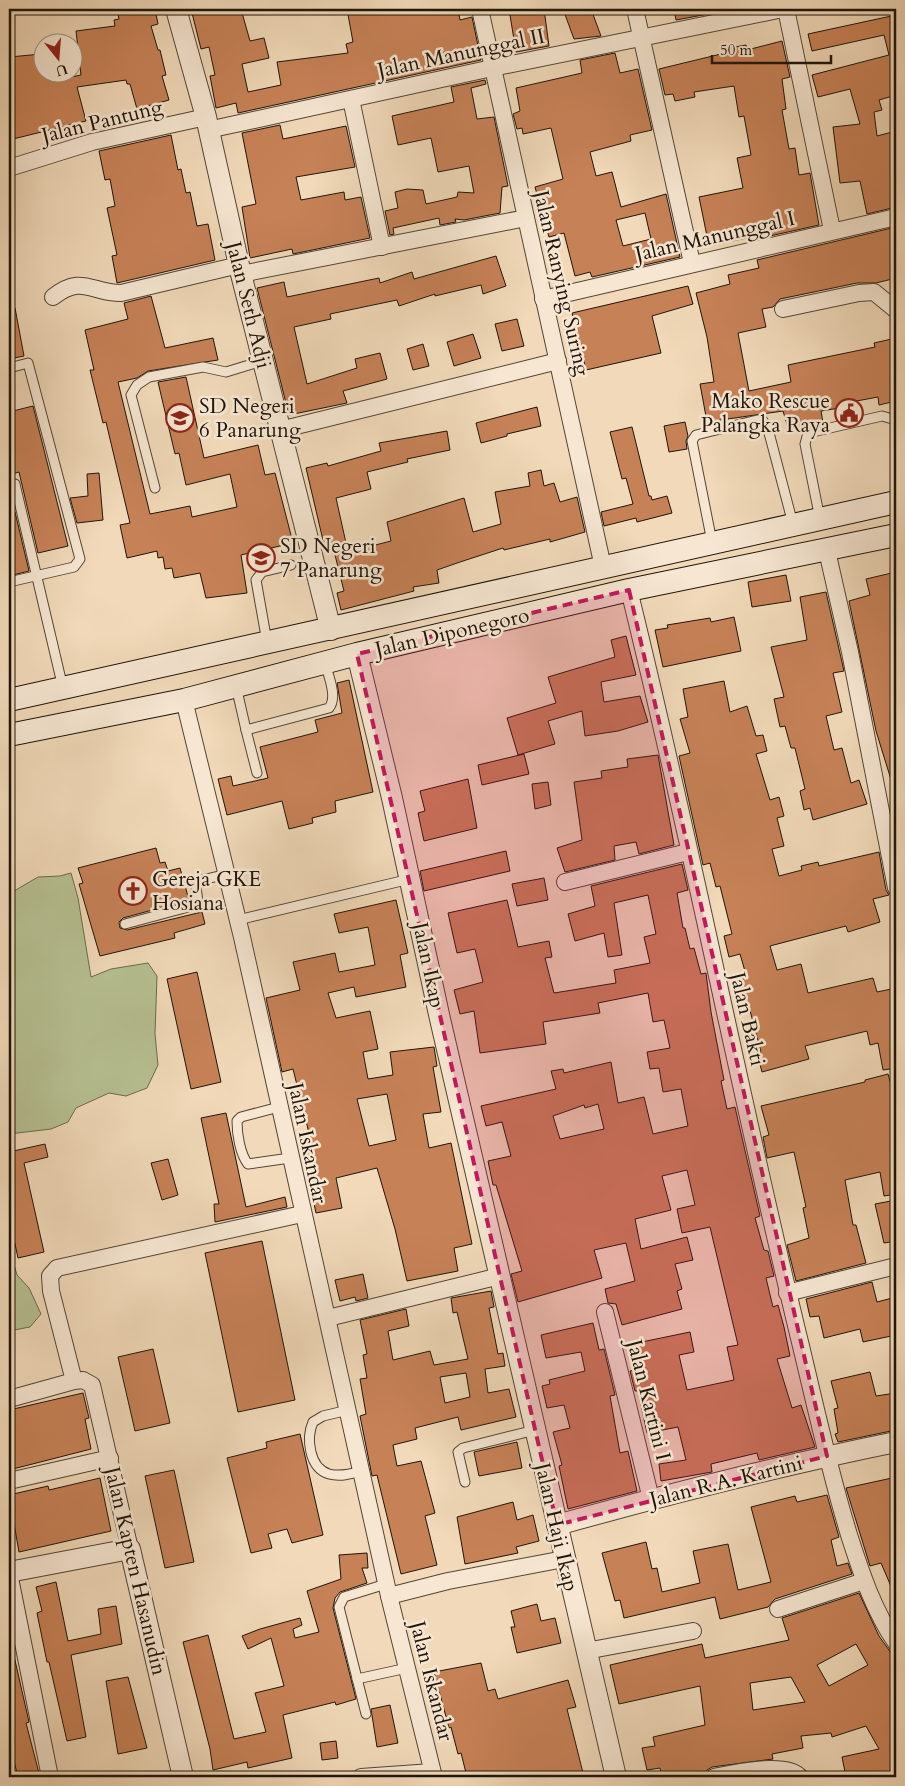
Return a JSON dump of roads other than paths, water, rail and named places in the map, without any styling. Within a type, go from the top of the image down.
[{"type":"main road","name":"Jalan Diponegoro","points":[[9,700],[267,642],[331,630],[712,542],[896,502]]},
{"type":"main road","name":"Jalan Diponegoro","points":[[9,735],[184,700],[357,654],[629,590],[826,551],[896,535]]},
{"type":"main road","points":[[63,688],[71,723]]},
{"type":"street","name":"Jalan Seth Adji","points":[[176,9],[207,124],[262,361],[331,630]]},
{"type":"street","name":"Jalan Ranying Suring","points":[[480,9],[603,567]]},
{"type":"street","points":[[635,9],[692,262]]},
{"type":"street","name":"Jalan Manunggal II","points":[[207,124],[351,99],[492,68],[784,9]]},
{"type":"street","points":[[784,9],[832,230]]},
{"type":"street","points":[[351,99],[382,247]]},
{"type":"street","name":"Jalan Pantung","points":[[9,168],[92,142],[207,124]]},
{"type":"street","name":"Jalan Manunggal I","points":[[543,299],[692,262],[896,216]]},
{"type":"street","points":[[53,297],[62,290],[87,285],[109,293],[121,293],[240,269],[382,247],[526,218]]},
{"type":"street","points":[[782,309],[859,293],[874,292],[896,310]]},
{"type":"street","points":[[280,430],[558,361]]},
{"type":"street","points":[[826,551],[850,652],[896,888]]},
{"type":"street","name":"Jalan Bakti","points":[[629,590],[659,714],[688,852],[764,1180],[787,1293],[827,1456],[864,1581],[893,1632]]},
{"type":"street","name":"Jalan Ikap","points":[[357,654],[500,1276]]},
{"type":"street","name":"Jalan Iskandar","points":[[184,700],[238,920],[387,1590],[433,1775]]},
{"type":"street","points":[[565,882],[688,852]]},
{"type":"street","points":[[9,1399],[74,1381],[51,1291],[50,1276],[57,1268],[302,1214]]},
{"type":"street","points":[[787,1293],[896,1266]]},
{"type":"street","points":[[328,1318],[500,1276]]},
{"type":"street","name":"Jalan Haji Ikap","points":[[500,1276],[616,1777]]},
{"type":"street","name":"Jalan Kartini I","points":[[605,1312],[651,1499]]},
{"type":"street","name":"Jalan Kapten Hasanudin","points":[[74,1381],[83,1380],[92,1385],[182,1777]]},
{"type":"street","name":"Jalan R.A. Kartini","points":[[557,1525],[651,1499],[827,1456],[896,1442]]},
{"type":"street","points":[[9,1481],[110,1458]]},
{"type":"street","points":[[50,1777],[9,1573],[130,1549]]},
{"type":"street","name":"Jalan Iskandar","points":[[387,1590],[448,1581],[564,1559]]},
{"type":"street","points":[[778,1609],[864,1581]]},
{"type":"street","points":[[586,1651],[693,1631]]},
{"type":"street","points":[[714,1777],[757,1770],[782,1769],[796,1772],[800,1777]]},
{"type":"street","points":[[361,1777],[433,1775]]},
{"type":"lane","points":[[155,488],[132,395],[137,384],[149,377],[188,369],[203,367],[226,372],[262,361]]},
{"type":"lane","points":[[9,368],[28,363],[80,559],[74,566],[9,582]]},
{"type":"lane","points":[[820,519],[805,444],[808,433],[882,416],[896,420]]},
{"type":"lane","points":[[712,542],[692,442],[696,435],[757,420],[764,421],[768,429],[793,524]]},
{"type":"lane","points":[[9,486],[15,484],[63,688]]},
{"type":"lane","points":[[267,642],[256,580],[262,572],[291,565]]},
{"type":"lane","points":[[246,730],[329,708],[333,697],[325,662]]},
{"type":"lane","points":[[236,686],[257,773]]},
{"type":"lane","points":[[125,924],[192,906],[199,899],[196,886],[198,881],[227,874]]},
{"type":"lane","points":[[238,920],[410,879]]},
{"type":"lane","points":[[279,1108],[241,1117],[237,1121],[237,1128],[244,1159],[248,1164],[290,1158]]},
{"type":"lane","points":[[348,1410],[323,1416],[313,1422],[308,1432],[309,1444],[317,1464],[328,1474],[346,1475],[361,1471]]},
{"type":"lane","points":[[465,1482],[458,1452],[463,1448],[535,1430]]},
{"type":"lane","points":[[366,1714],[339,1607],[341,1600],[351,1594],[387,1590]]},
{"type":"lane","points":[[358,1679],[407,1668]]},
{"type":"place","name":"Mako Rescue Palangka Raya","points":[[849,413]]},
{"type":"place","name":"SD Negeri 6 Panarung","points":[[180,418]]},
{"type":"place","name":"SD Negeri 7 Panarung","points":[[261,558]]},
{"type":"place","name":"Gereja GKE Hosiana","points":[[133,891]]}]
